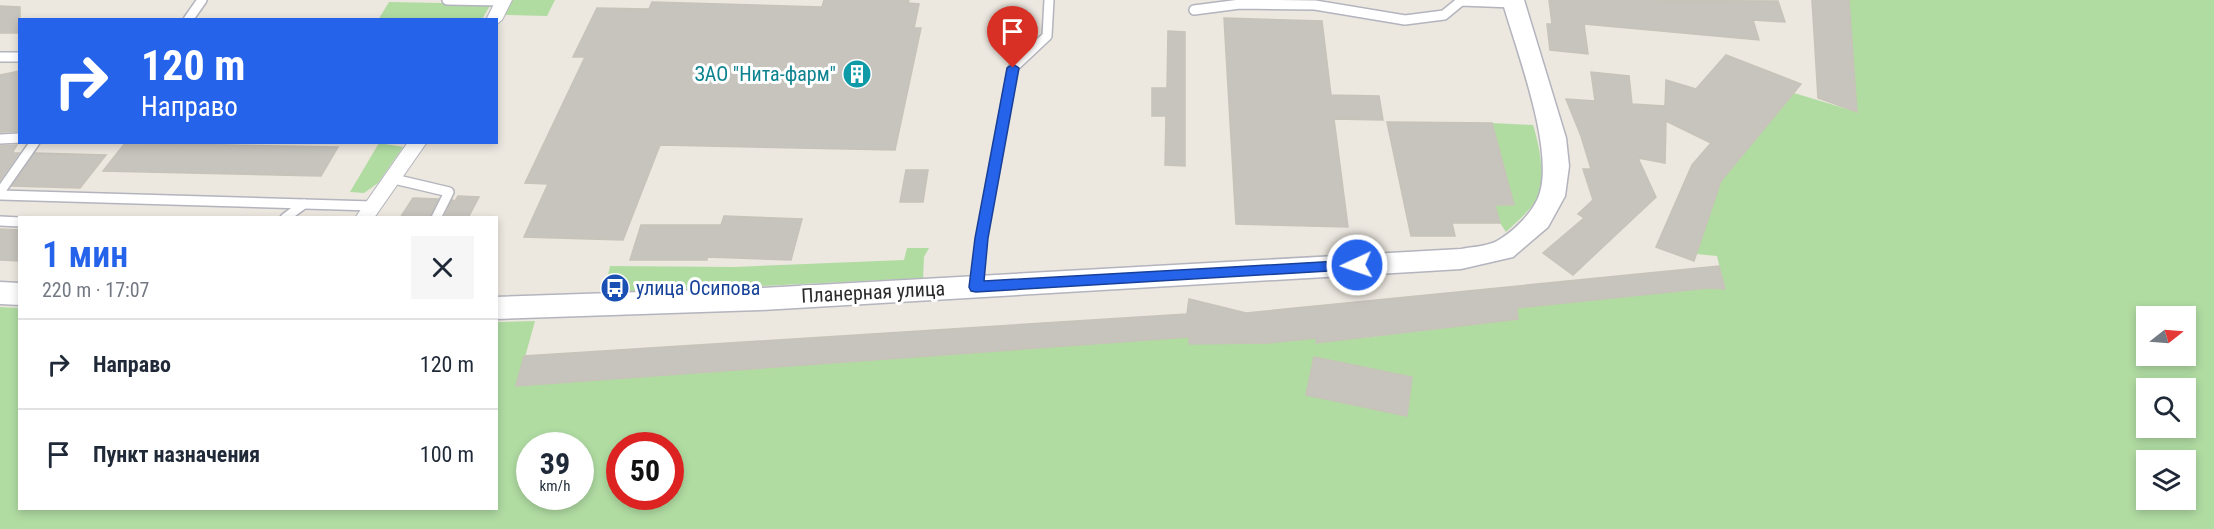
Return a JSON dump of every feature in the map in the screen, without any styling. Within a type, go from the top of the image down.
[{"type":"main road","name":"Планерная улица","points":[[498,308],[760,298],[1428,261],[1461,259],[1504,249],[1539,220],[1552,196],[1556,166],[1554,138],[1513,1]]},
{"type":"main road","points":[[0,293],[18,294]]},
{"type":"street","points":[[495,18],[504,0]]},
{"type":"street","points":[[368,212],[394,179],[417,144]]},
{"type":"lane","points":[[189,18],[202,0]]},
{"type":"lane","points":[[447,0],[504,0]]},
{"type":"lane","points":[[976,287],[981,238],[1013,68],[1047,36],[1049,0]]},
{"type":"lane","points":[[1194,10],[1240,4],[1315,5],[1405,20],[1444,15],[1458,1],[1513,1]]},
{"type":"lane","points":[[0,57],[18,57]]},
{"type":"lane","points":[[0,139],[18,138]]},
{"type":"lane","points":[[0,194],[34,144]]},
{"type":"lane","points":[[394,179],[449,192],[437,216]]},
{"type":"lane","points":[[0,194],[304,204],[368,212]]},
{"type":"lane","points":[[288,216],[304,204]]},
{"type":"lane","points":[[0,221],[18,222]]},
{"type":"green space","points":[[513,0],[555,0],[547,16],[505,15]]},
{"type":"green space","points":[[1849,0],[2214,0],[2214,529],[0,529],[0,307],[18,308],[18,510],[498,510],[498,322],[535,321],[517,386],[1189,337],[1189,343],[1358,334],[1362,338],[1517,319],[1517,308],[1708,288],[1725,289],[1717,256],[1696,254],[1721,181],[1794,93],[1857,112]]},
{"type":"green space","points":[[389,2],[491,4],[483,18],[379,18]]},
{"type":"green space","points":[[1492,123],[1533,125],[1541,160],[1538,196],[1528,211],[1506,232],[1500,223],[1495,205],[1514,205]]},
{"type":"green space","points":[[378,144],[403,147],[378,183],[364,193],[350,192]]},
{"type":"green space","points":[[907,248],[929,248],[924,257],[923,278],[604,294],[610,266],[734,267],[904,260]]},
{"type":"building","points":[[824,0],[909,0],[908,3],[919,4],[914,28],[921,28],[895,150],[660,145],[623,240],[524,237],[548,184],[525,183],[585,57],[573,57],[597,8],[649,9],[652,2],[822,7]]},
{"type":"building","points":[[1549,0],[1778,1],[1785,22],[1753,20],[1759,40],[1584,24],[1588,54],[1550,50],[1547,24],[1552,24]]},
{"type":"building","points":[[1812,0],[1849,0],[1857,112],[1818,98]]},
{"type":"building","points":[[0,6],[20,7],[18,33],[0,33]]},
{"type":"building","points":[[1224,18],[1322,21],[1331,95],[1379,96],[1383,120],[1334,119],[1348,227],[1236,224]]},
{"type":"building","points":[[1168,31],[1185,32],[1185,166],[1165,165],[1166,116],[1152,116],[1152,88],[1167,88]]},
{"type":"building","points":[[1726,55],[1801,84],[1721,181],[1694,261],[1656,247],[1692,165],[1711,143],[1666,121],[1665,163],[1638,158],[1656,197],[1573,275],[1543,253],[1584,218],[1578,214],[1593,200],[1583,169],[1591,169],[1566,99],[1595,101],[1591,72],[1629,76],[1632,104],[1665,106],[1666,80],[1696,89]]},
{"type":"building","points":[[18,71],[18,131],[0,132],[0,75]]},
{"type":"building","points":[[1387,122],[1492,123],[1514,205],[1495,205],[1500,223],[1452,223],[1455,236],[1411,236]]},
{"type":"building","points":[[124,144],[338,147],[321,176],[103,171]]},
{"type":"building","points":[[17,145],[12,153],[19,153],[0,180],[0,146]]},
{"type":"building","points":[[35,153],[106,155],[80,188],[12,186]]},
{"type":"building","points":[[906,170],[928,170],[923,202],[900,202]]},
{"type":"building","points":[[458,196],[479,197],[469,216],[445,216],[452,200],[455,201]]},
{"type":"building","points":[[413,198],[438,199],[430,216],[401,216]]},
{"type":"building","points":[[724,216],[802,219],[791,260],[707,257],[707,260],[630,260],[641,225],[721,225]]},
{"type":"building","points":[[0,229],[18,230],[18,261],[0,260]]},
{"type":"building","points":[[1719,266],[1725,289],[1708,288],[1517,308],[1518,319],[1316,343],[1317,338],[1268,343],[1189,344],[1189,337],[516,386],[524,356],[1187,314],[1189,299],[1246,313]]},
{"type":"building","points":[[1314,357],[1412,377],[1407,416],[1306,395]]},
{"type":"place","name":"ЗАО \"Нита-фарм\"","points":[[857,74]]},
{"type":"place","name":"улица Осипова","points":[[615,288]]},
{"type":"route","points":[[1013,68],[981,238],[976,287],[1357,265]]}]
